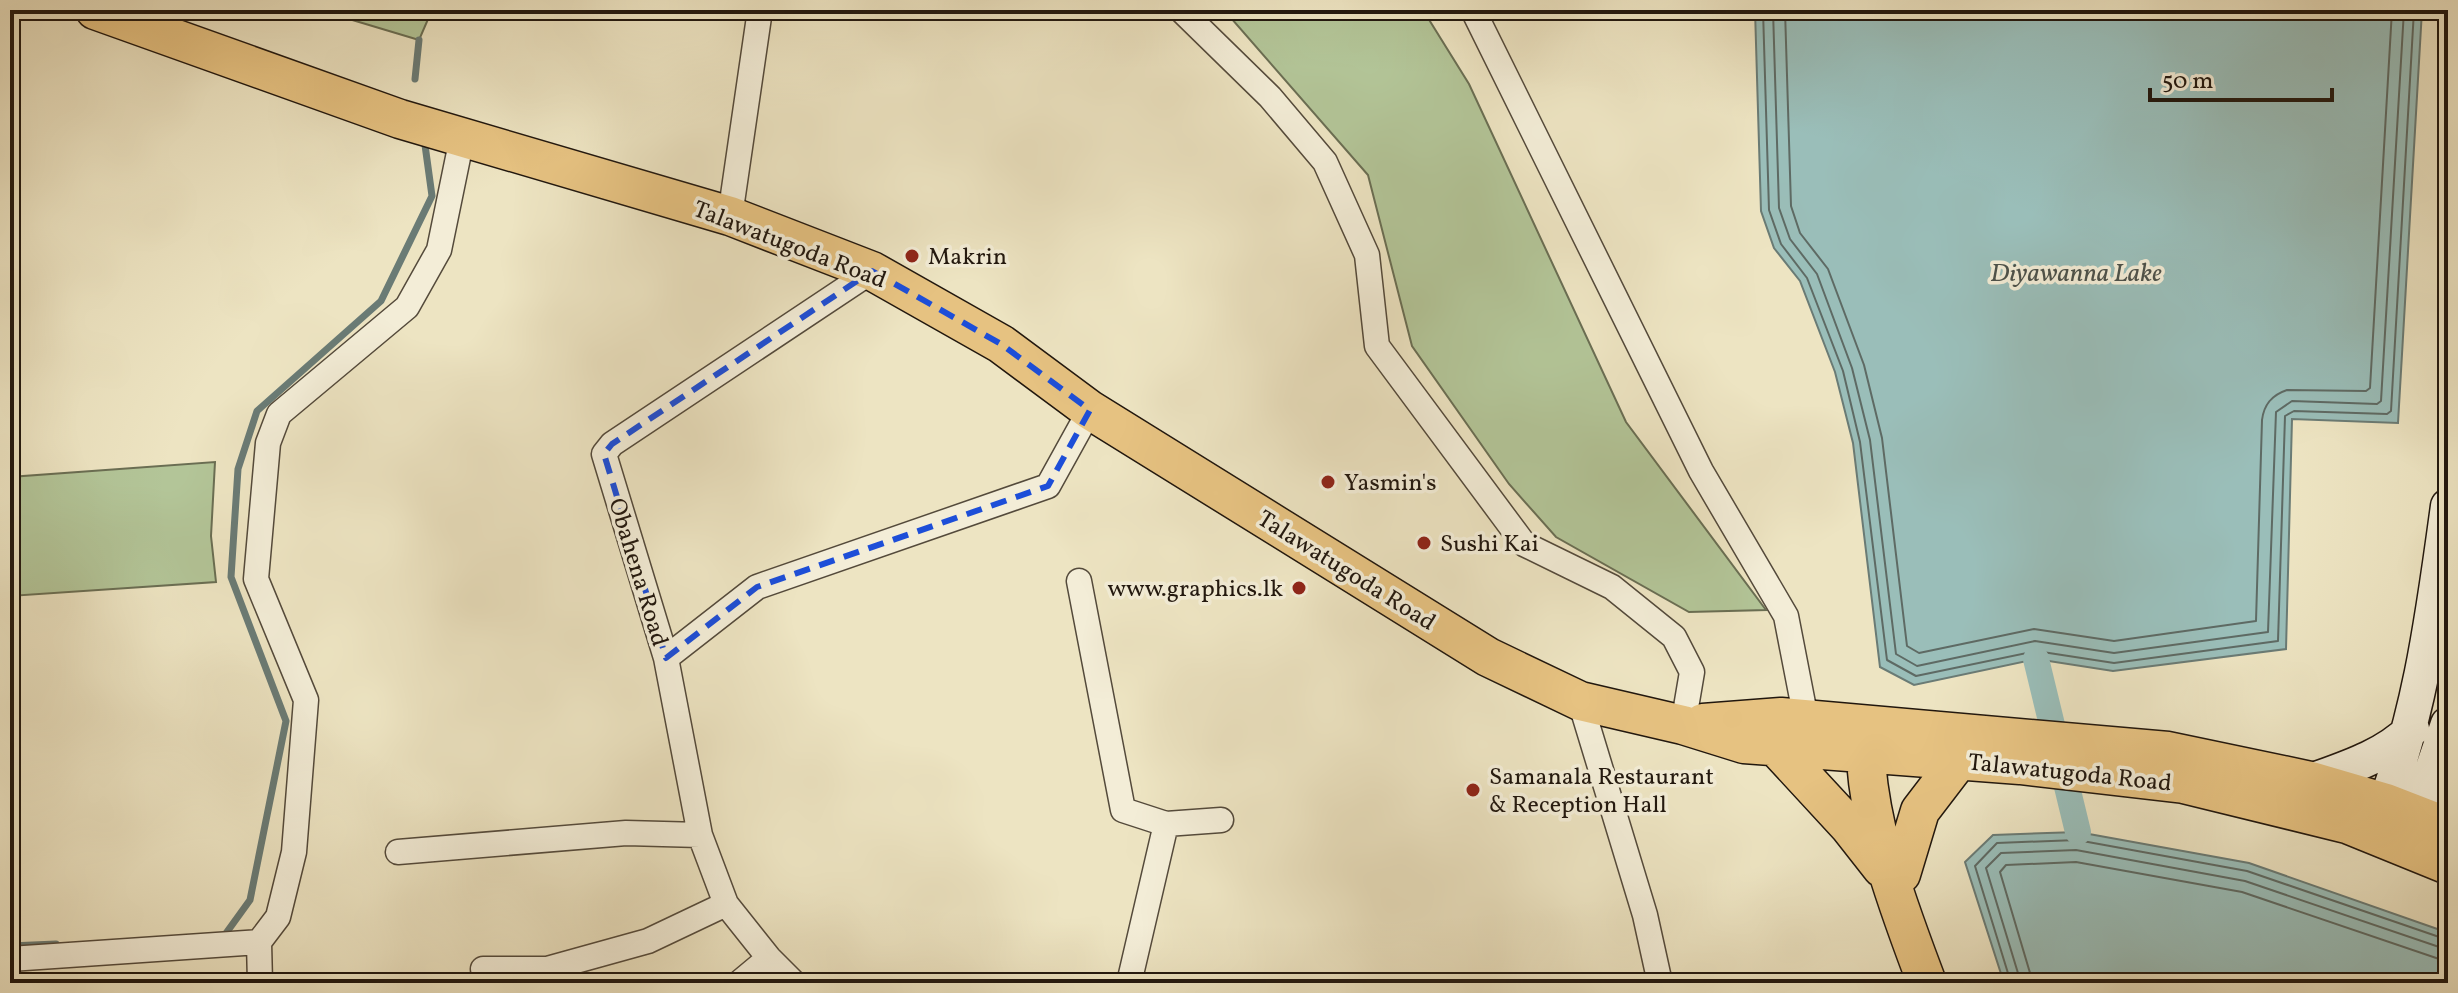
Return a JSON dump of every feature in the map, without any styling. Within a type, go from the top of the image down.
[{"type":"main road","name":"Talawatugoda Road","points":[[95,10],[462,138],[730,216],[872,271],[1001,344],[1090,410],[1488,657],[1580,701],[1683,725],[1744,744],[1776,747],[1878,740],[2151,763],[2311,781],[2406,825],[2448,865]]},
{"type":"main road","points":[[2406,825],[2412,729],[2428,650],[2448,506]]},
{"type":"main road","name":"Talawatugoda Road","points":[[1683,725],[1752,718],[1806,719],[1959,760],[2022,751]]},
{"type":"main road","points":[[2406,825],[2448,724]]},
{"type":"main road","points":[[2311,781],[2367,760],[2412,729]]},
{"type":"main road","points":[[1878,740],[1893,874],[1906,927],[1927,983]]},
{"type":"main road","points":[[1776,747],[1893,874]]},
{"type":"main road","points":[[1893,874],[1920,811],[1959,760]]},
{"type":"main road","name":"Talawatugoda Road","points":[[2151,763],[2290,808],[2406,825]]},
{"type":"street","points":[[730,216],[760,10]]},
{"type":"street","points":[[1181,10],[1270,97],[1325,162],[1367,255],[1377,346],[1524,544],[1612,587],[1674,637],[1692,672],[1683,725]]},
{"type":"street","points":[[1473,10],[1701,471],[1786,616],[1806,719]]},
{"type":"street","points":[[260,983],[259,942],[278,917],[294,852],[306,700],[256,579],[268,443],[279,414],[407,307],[439,250],[462,138]]},
{"type":"street","name":"Obahena Road","points":[[794,983],[769,958],[726,904],[700,835],[666,658],[604,454],[612,444],[872,271]]},
{"type":"street","points":[[666,658],[757,587],[1048,486],[1090,410]]},
{"type":"street","points":[[1079,581],[1123,810],[1166,824],[1221,820]]},
{"type":"street","points":[[1580,701],[1645,915],[1660,983]]},
{"type":"street","points":[[1129,983],[1166,824]]},
{"type":"street","points":[[398,852],[626,833],[700,835]]},
{"type":"street","points":[[483,969],[547,969],[648,941],[726,904]]},
{"type":"street","points":[[10,959],[259,942]]},
{"type":"street","points":[[739,983],[769,958]]},
{"type":"highlighted area","points":[[872,271],[1001,344],[1090,410],[1048,486],[757,587],[666,658],[607,469],[604,454],[612,444]]},
{"type":"green space","points":[[319,10],[432,10],[419,40]]},
{"type":"green space","points":[[1224,10],[1423,10],[1469,84],[1626,422],[1766,610],[1689,612],[1556,537],[1509,484],[1412,346],[1368,175]]},
{"type":"green space","points":[[215,462],[211,536],[216,582],[10,596],[10,477]]},
{"type":"water","name":"Diyawanna Lake","points":[[1755,10],[2422,10],[2398,423],[2292,419],[2286,649],[2113,671],[2036,659],[1914,685],[1880,667],[1853,443],[1835,372],[1800,281],[1774,248],[1761,211]]},
{"type":"water","points":[[2078,832],[2249,863],[2446,932],[2448,983],[2004,983],[1965,862],[1993,835]]},
{"type":"waterway","points":[[415,79],[419,40]]},
{"type":"waterway","points":[[224,936],[250,900],[286,721],[231,577],[238,469],[257,411],[381,301],[432,196],[425,145]]},
{"type":"waterway","points":[[2036,659],[2078,832]]},
{"type":"waterway","points":[[10,946],[56,944]]},
{"type":"place","name":"Makrin","points":[[912,256]]},
{"type":"place","name":"Yasmin's","points":[[1328,482]]},
{"type":"place","name":"Sushi Kai","points":[[1424,543]]},
{"type":"place","name":"www.graphics.lk","points":[[1299,588]]},
{"type":"place","name":"Samanala Restaurant & Reception Hall","points":[[1473,790]]}]
